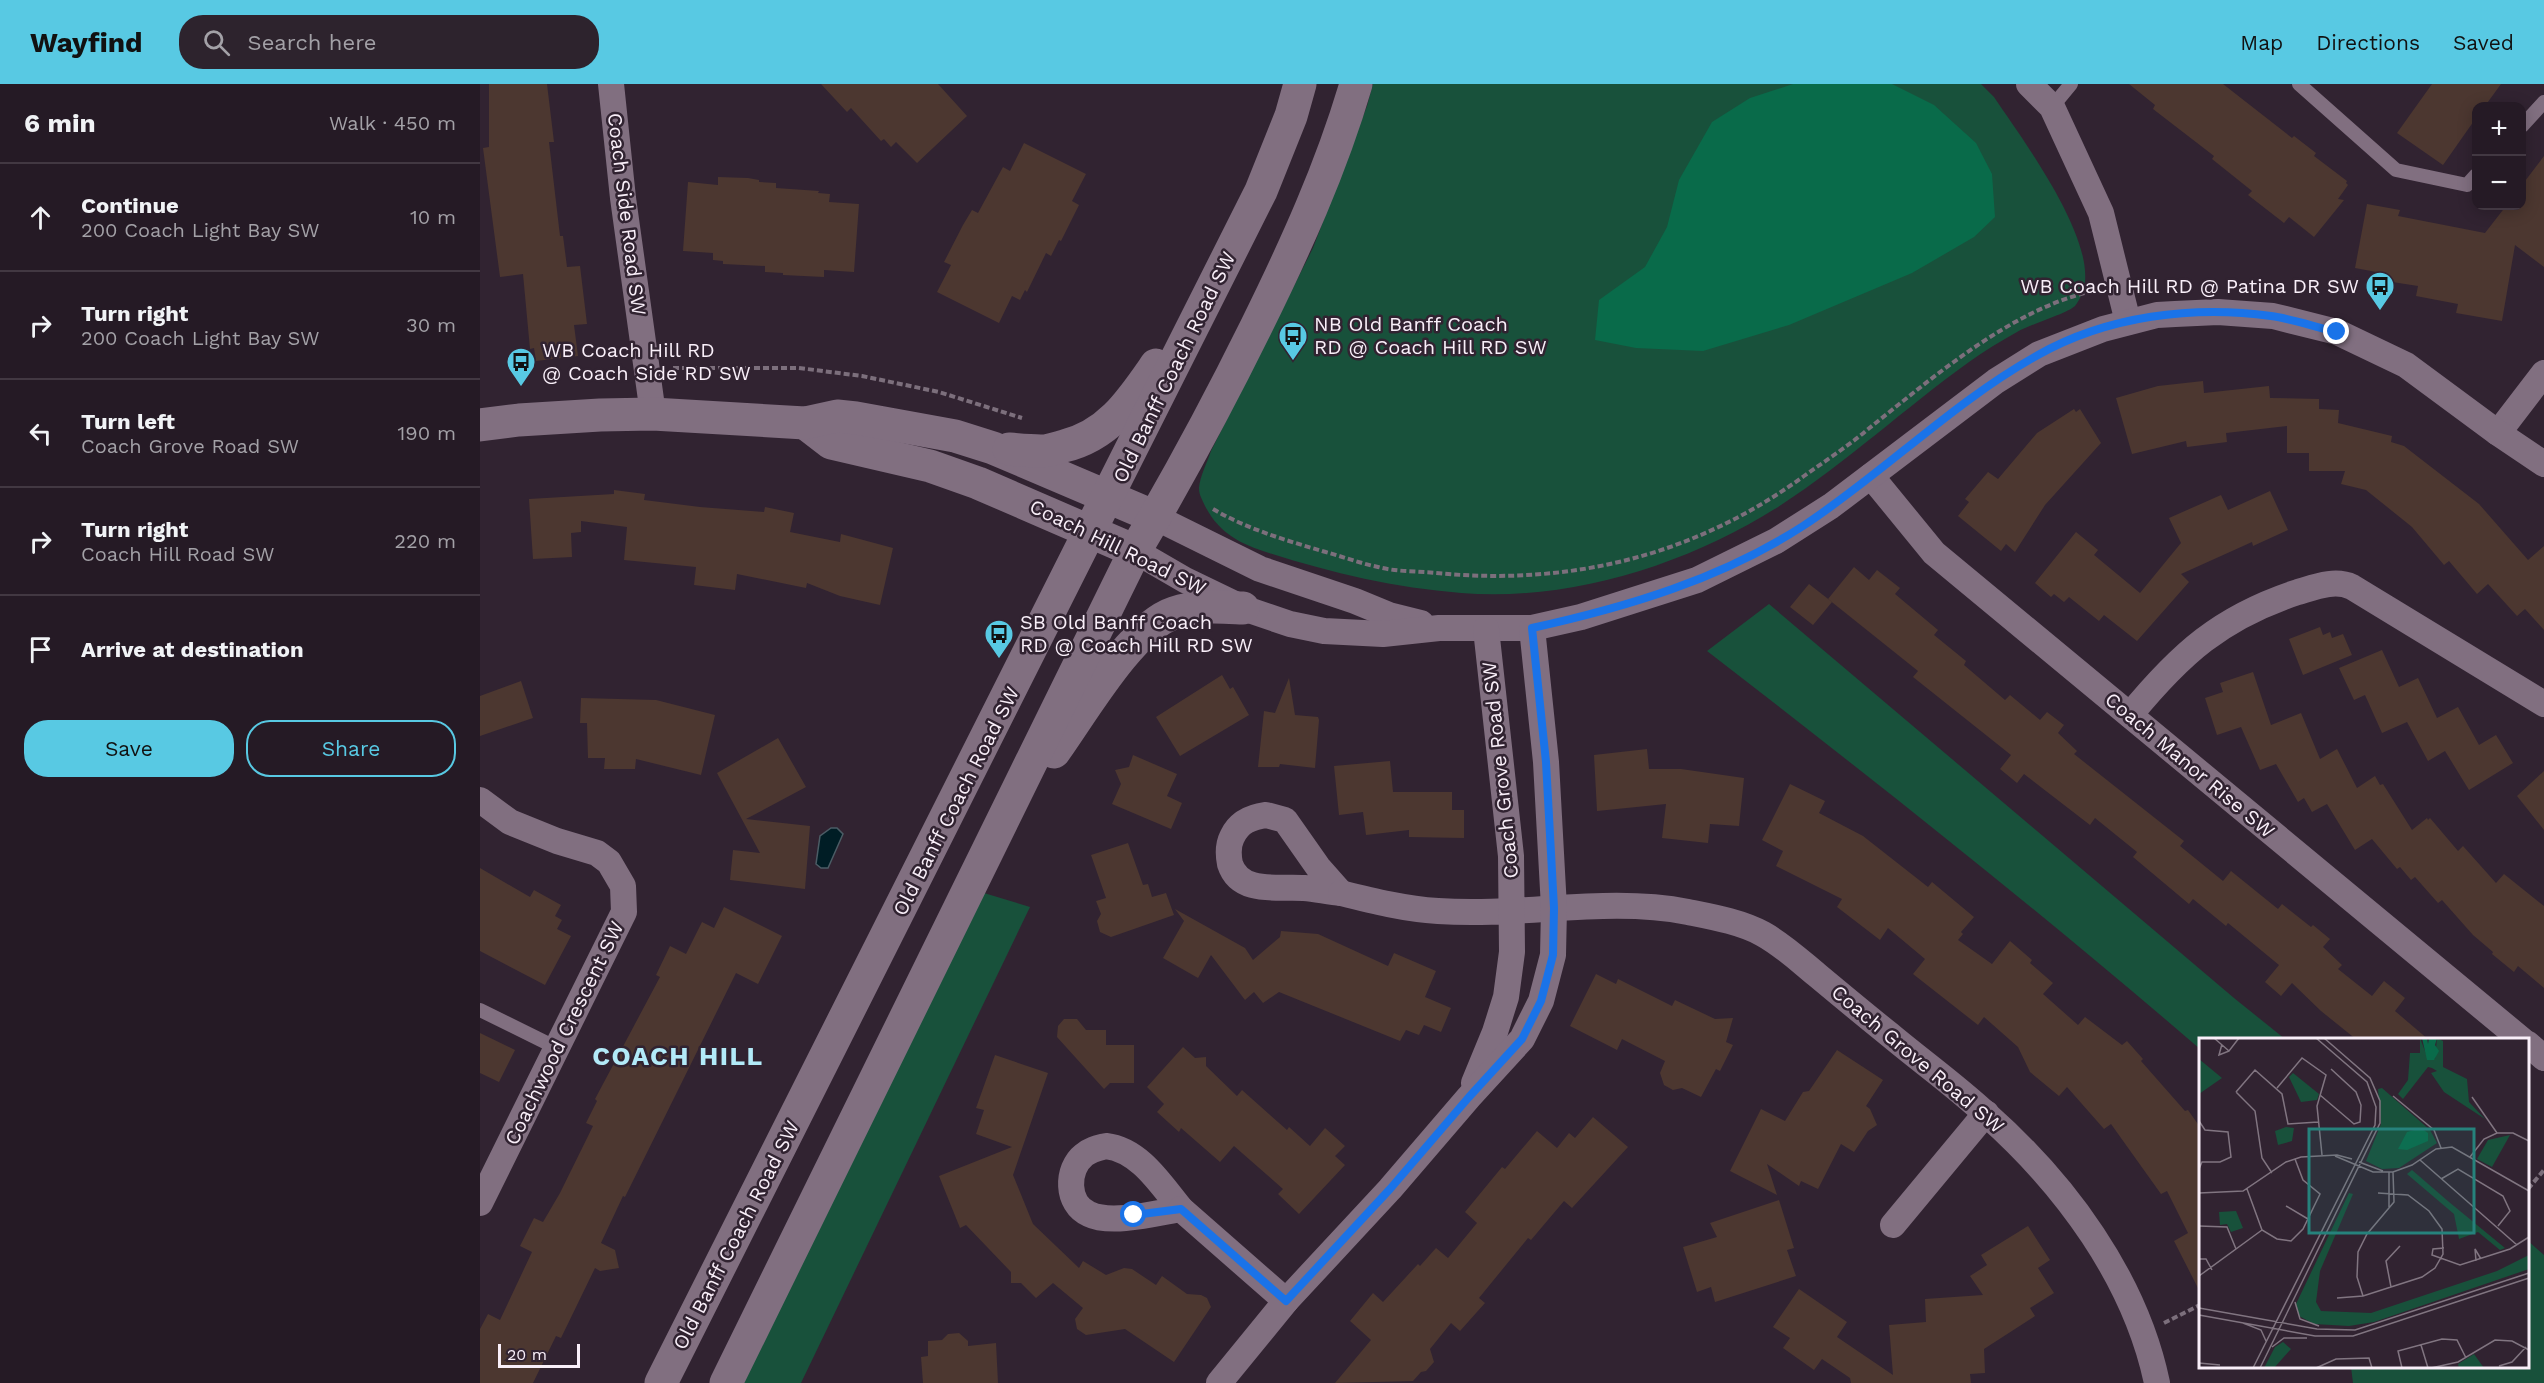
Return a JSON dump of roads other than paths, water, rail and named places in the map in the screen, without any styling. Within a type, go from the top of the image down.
[{"type":"main road","name":"Old Banff Coach Road SW","points":[[661,1383],[1108,499],[1269,175],[1292,116],[1300,84]]},
{"type":"main road","points":[[726,1383],[1135,551],[1236,368],[1283,272],[1327,171],[1356,84]]},
{"type":"main road","points":[[993,448],[1044,451],[1075,444],[1112,423],[1133,399],[1223,267]]},
{"type":"main road","name":"Coach Hill Road SW","points":[[480,425],[531,419],[653,414],[805,423],[837,416],[856,418],[955,436],[993,448],[1078,483],[1108,499],[1155,517]]},
{"type":"main road","name":"Coach Hill Road SW","points":[[805,423],[831,443],[930,466],[978,483],[1135,551]]},
{"type":"main road","points":[[998,832],[1125,653],[1149,629],[1172,614],[1203,606],[1243,608]]},
{"type":"street","name":"Coach Side Road SW","points":[[611,84],[653,414]]},
{"type":"street","points":[[2029,84],[2052,107],[2102,213],[2128,322]]},
{"type":"street","name":"Coach Hill Road SW","points":[[1135,551],[1185,580],[1243,608],[1290,624],[1324,631],[1383,634],[1439,628],[1532,628],[1640,600],[1718,571],[1801,526],[1996,381],[2039,354],[2103,328],[2157,315],[2238,312],[2273,316],[2337,332],[2406,365],[2498,434],[2544,464]]},
{"type":"street","points":[[2498,434],[2544,373]]},
{"type":"street","name":"Coach Manor Rise SW","points":[[1871,476],[1934,553],[2520,1038]]},
{"type":"street","name":"Coach Hill Road SW","points":[[1155,517],[1260,569],[1389,615],[1439,628]]},
{"type":"street","points":[[2130,715],[2176,662],[2199,642],[2227,623],[2273,600],[2330,583],[2342,583],[2352,587],[2544,704]]},
{"type":"street","name":"Coach Grove Road SW","points":[[1219,1383],[1286,1301],[1390,1189],[1522,1039],[1541,1001],[1553,955],[1554,908],[1546,762],[1532,628]]},
{"type":"street","name":"Coach Grove Road SW","points":[[1469,1097],[1495,1032],[1506,997],[1512,952],[1510,845],[1486,629]]},
{"type":"street","name":"Coachwood Crescent SW","points":[[480,800],[510,822],[557,841],[597,853],[609,862],[623,886],[624,912],[480,1203]]},
{"type":"street","points":[[1341,893],[1398,906],[1440,912],[1512,910]]},
{"type":"street","name":"Coach Grove Road SW","points":[[1512,910],[1647,906],[1722,919],[1763,934],[1797,958],[1986,1113],[2035,1162],[2069,1202],[2102,1250],[2128,1298],[2157,1383]]},
{"type":"street","points":[[2529,1045],[2544,1058]]},
{"type":"street","points":[[1893,1225],[1986,1113]]},
{"type":"street","points":[[1181,1209],[1286,1301]]},
{"type":"lane","points":[[2052,107],[2071,84]]},
{"type":"lane","points":[[2299,84],[2396,170],[2467,185],[2472,179]]},
{"type":"lane","points":[[2526,122],[2544,102]]},
{"type":"lane","points":[[480,1010],[557,1048]]},
{"type":"water","points":[[831,828],[837,828],[843,834],[828,868],[821,868],[816,864],[820,836]]},
{"type":"place","name":"WB Coach Hill RD @ Patina DR SW","points":[[2380,312]]},
{"type":"place","name":"NB Old Banff Coach RD @ Coach Hill RD SW","points":[[1293,362]]},
{"type":"place","name":"WB Coach Hill RD @ Coach Side RD SW","points":[[521,388]]},
{"type":"place","name":"SB Old Banff Coach RD @ Coach Hill RD SW","points":[[999,660]]},
{"type":"district","name":"COACH HILL","points":[[678,1056]]}]
